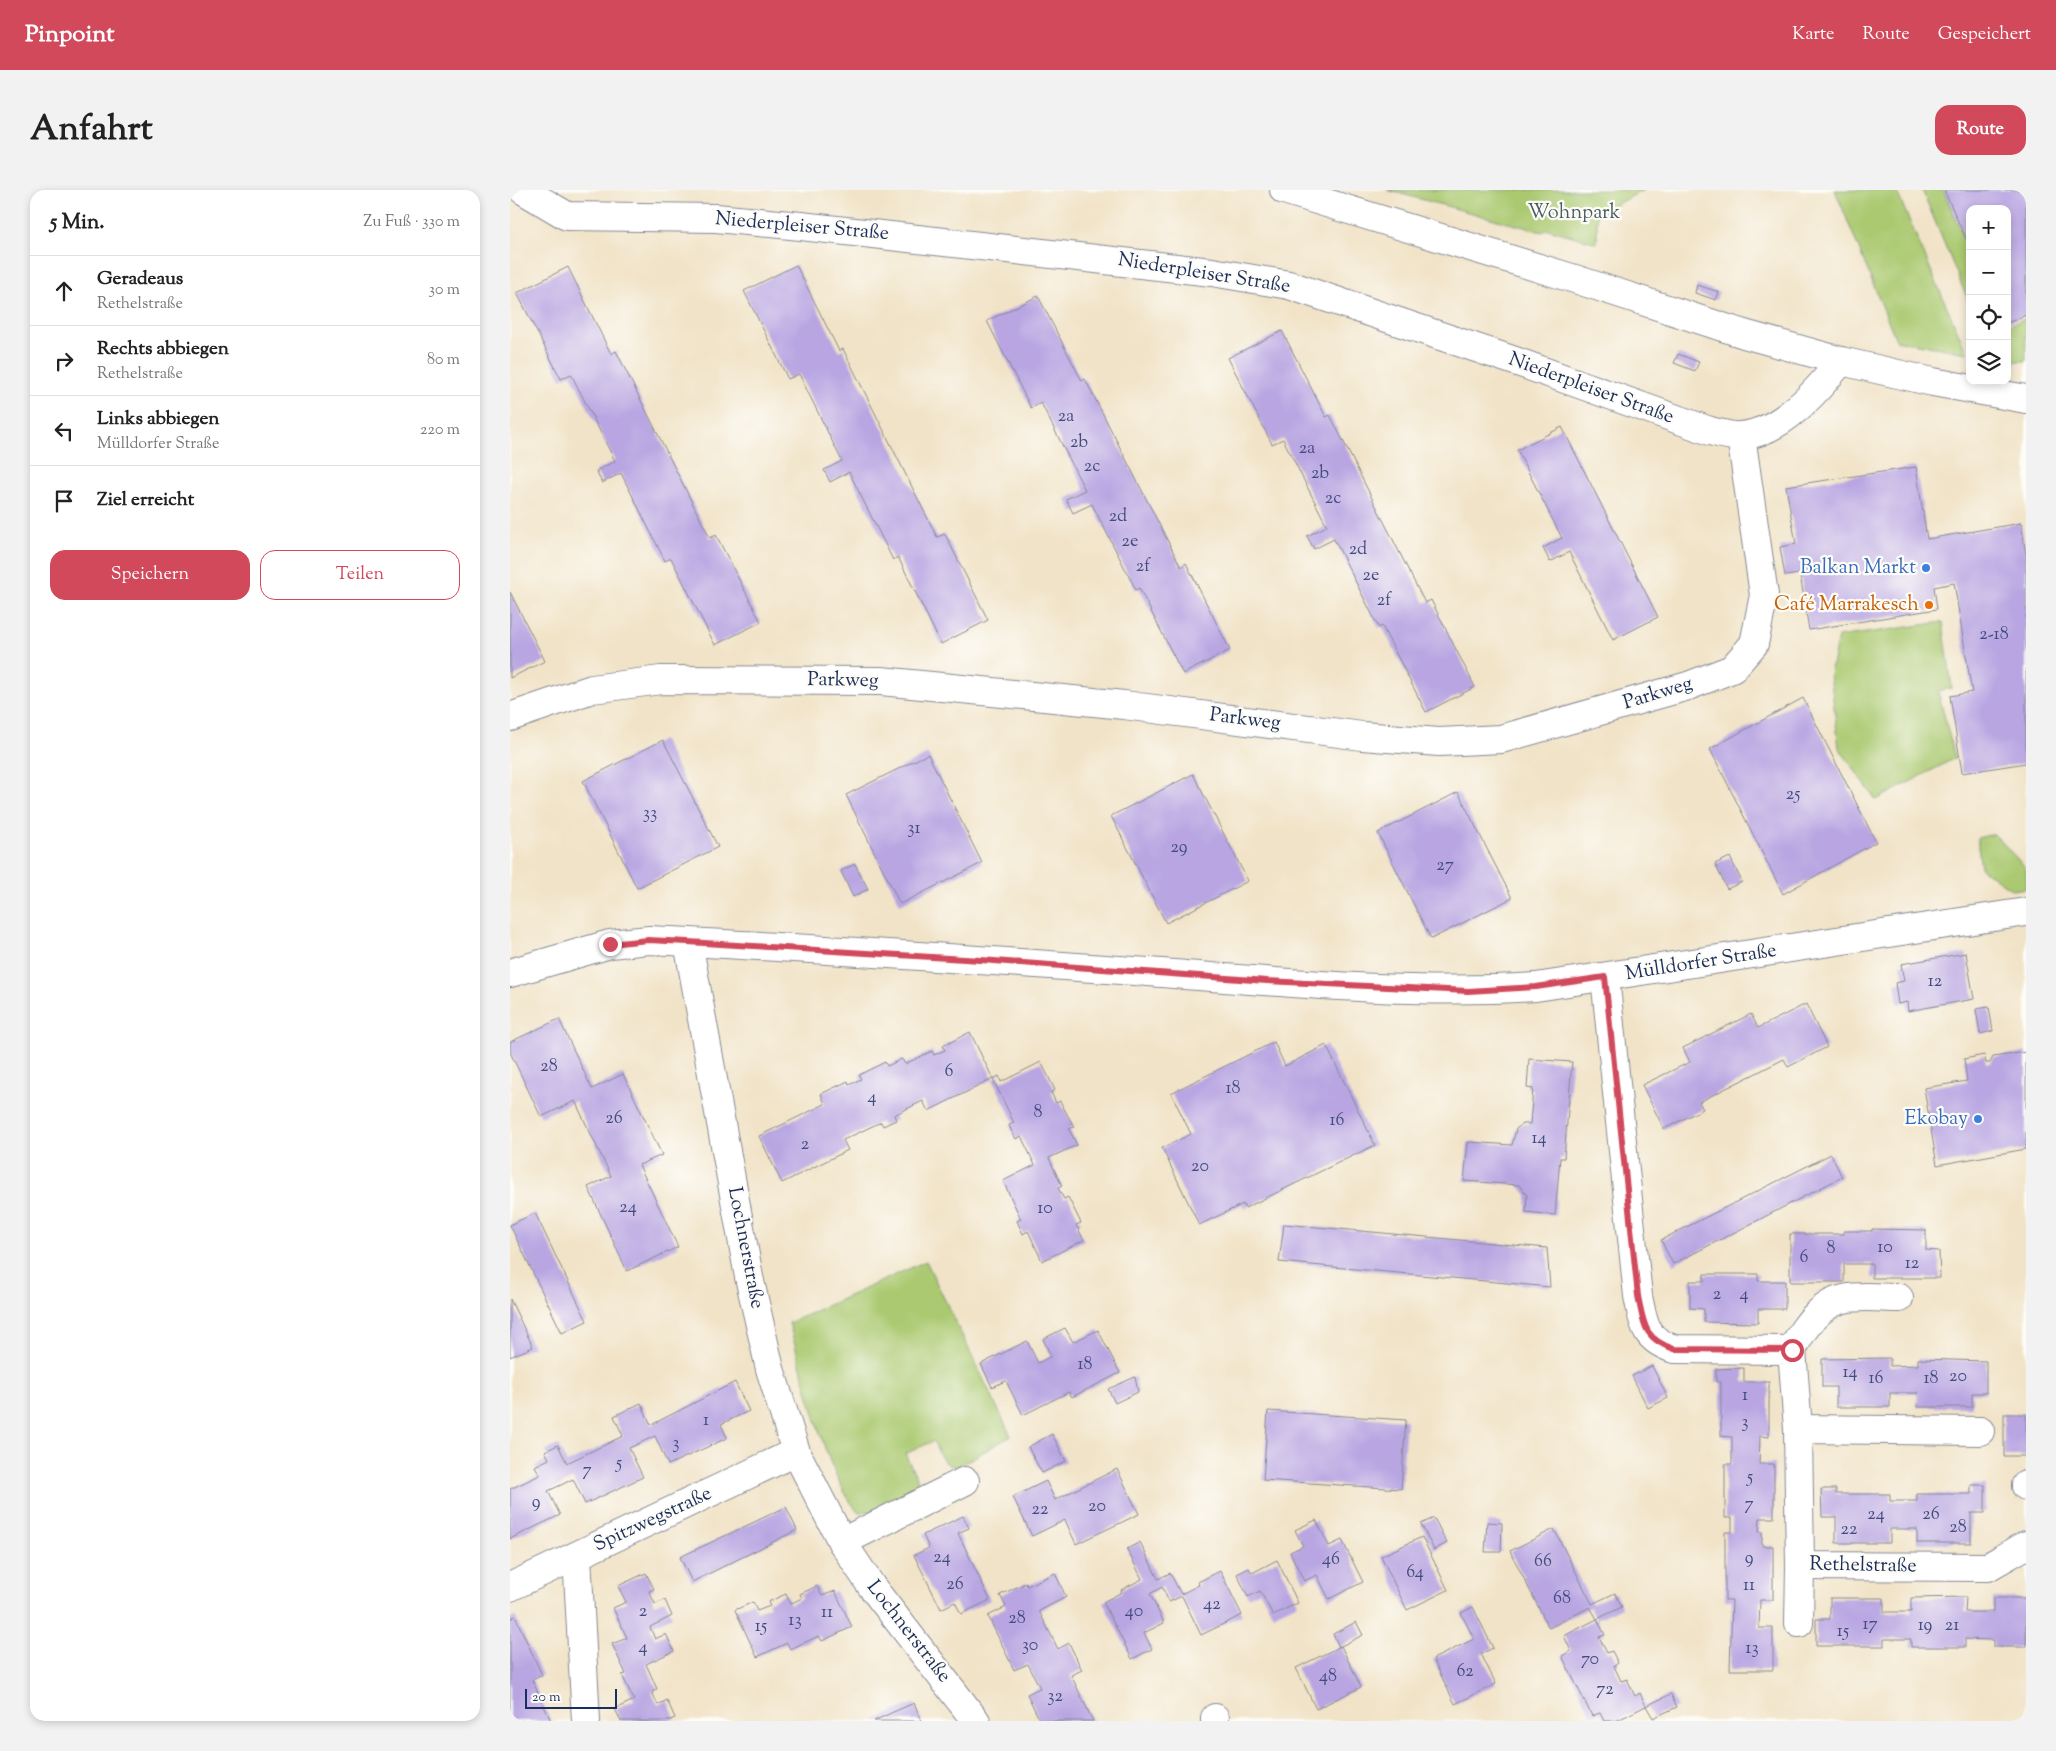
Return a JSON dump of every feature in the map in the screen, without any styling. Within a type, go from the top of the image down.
[{"type":"street","name":"Niederpleiser Straße","points":[[523,190],[567,216],[716,218],[802,226],[1202,271],[1289,285],[1515,361],[1710,432],[1740,436],[1770,427],[1794,412],[1820,387],[1841,361]]},
{"type":"street","points":[[1284,190],[1575,279],[1744,334],[1841,361],[1933,382],[2026,399]]},
{"type":"street","name":"Parkweg","points":[[510,717],[592,689],[660,680],[881,681],[1124,705],[1362,736],[1439,742],[1501,739],[1697,682],[1732,669],[1754,644],[1764,595],[1740,436]]},
{"type":"street","name":"Mülldorfer Straße","points":[[510,973],[610,944],[648,940],[981,960],[1267,981],[1468,991],[1536,987],[2026,912]]},
{"type":"street","name":"Lochnerstraße","points":[[688,942],[749,1277],[770,1368],[796,1452],[842,1542],[872,1587],[976,1721]]},
{"type":"street","points":[[1605,977],[1638,1296],[1644,1326],[1658,1343],[1674,1349],[1792,1350],[1803,1329],[1825,1308],[1843,1299],[1899,1298]]},
{"type":"street","name":"Rethelstraße","points":[[1792,1350],[1798,1429],[1800,1566],[1988,1568],[2026,1545]]},
{"type":"street","points":[[1798,1429],[1980,1431]]},
{"type":"street","name":"Spitzwegstraße","points":[[510,1587],[796,1452]]},
{"type":"street","points":[[842,1542],[965,1481]]},
{"type":"street","points":[[577,1556],[586,1721]]},
{"type":"street","points":[[1799,1623],[1800,1566]]},
{"type":"green space","name":"Wohnpark","points":[[1387,190],[1644,190],[1597,214],[1597,243],[1548,229],[1542,232]]},
{"type":"green space","points":[[1835,190],[1896,190],[1966,353],[1896,340]]},
{"type":"green space","points":[[1922,190],[1943,190],[1966,242],[1966,295]]},
{"type":"green space","points":[[2026,318],[2026,361],[2011,361],[2011,324]]},
{"type":"green space","points":[[1943,622],[1952,688],[1938,691],[1955,758],[1876,800],[1839,748],[1830,674],[1838,637]]},
{"type":"green space","points":[[1994,834],[2026,868],[2026,888],[2012,890],[1981,868],[1977,838]]},
{"type":"green space","points":[[926,1261],[1011,1436],[959,1466],[949,1465],[945,1462],[933,1441],[905,1454],[917,1478],[919,1490],[877,1516],[874,1511],[858,1512],[846,1495],[825,1448],[808,1395],[789,1323]]},
{"type":"building","points":[[1944,190],[2026,190],[2026,315],[2011,321],[2011,205],[1966,205],[1966,239]]},
{"type":"building","points":[[796,265],[839,351],[843,349],[937,537],[945,534],[988,620],[941,644],[898,557],[893,560],[849,472],[830,482],[824,470],[842,461],[799,374],[788,379],[744,291]]},
{"type":"building","points":[[568,267],[611,354],[616,351],[710,538],[716,535],[761,622],[715,645],[671,558],[665,561],[621,473],[602,483],[596,471],[615,461],[571,374],[561,379],[517,293]]},
{"type":"building","points":[[1697,285],[1719,292],[1716,300],[1695,293]]},
{"type":"building","points":[[1038,296],[1082,381],[1085,379],[1181,567],[1186,563],[1230,650],[1183,674],[1139,588],[1136,590],[1092,504],[1073,513],[1066,499],[1085,490],[1041,403],[1031,408],[987,321]]},
{"type":"building","points":[[1282,331],[1326,417],[1330,415],[1425,603],[1431,600],[1475,687],[1426,712],[1382,626],[1379,628],[1334,539],[1314,549],[1307,536],[1327,526],[1283,439],[1272,444],[1228,358]]},
{"type":"building","points":[[1678,354],[1699,362],[1695,371],[1674,363]]},
{"type":"building","points":[[1562,427],[1658,617],[1613,640],[1569,552],[1550,562],[1543,548],[1562,538],[1517,450]]},
{"type":"building","points":[[1916,467],[1927,539],[2021,523],[2026,555],[2026,763],[1962,773],[1950,696],[1972,692],[1954,583],[1934,587],[1937,609],[1809,630],[1800,574],[1785,576],[1780,547],[1796,544],[1786,486]]},
{"type":"building","points":[[510,592],[545,661],[510,678]]},
{"type":"building","points":[[1803,698],[1876,842],[1783,894],[1710,749]]},
{"type":"building","points":[[663,740],[718,847],[637,888],[583,781]]},
{"type":"building","points":[[928,754],[982,863],[900,904],[846,795]]},
{"type":"building","points":[[1193,774],[1248,881],[1166,923],[1111,816]]},
{"type":"building","points":[[1458,792],[1512,898],[1431,939],[1378,833]]},
{"type":"building","points":[[1730,857],[1742,882],[1727,889],[1715,864]]},
{"type":"building","points":[[855,864],[868,889],[853,897],[841,871]]},
{"type":"building","points":[[1966,953],[1974,999],[1908,1011],[1907,1002],[1898,1004],[1895,983],[1904,981],[1901,964]]},
{"type":"building","points":[[1806,1004],[1827,1047],[1788,1067],[1784,1059],[1699,1102],[1703,1109],[1664,1129],[1642,1085],[1690,1062],[1683,1048],[1751,1014],[1758,1028]]},
{"type":"building","points":[[1989,1007],[1993,1031],[1980,1034],[1976,1009]]},
{"type":"building","points":[[559,1019],[592,1089],[623,1074],[662,1155],[639,1165],[678,1247],[627,1271],[588,1187],[611,1176],[575,1101],[541,1117],[510,1052],[510,1042]]},
{"type":"building","points":[[970,1032],[993,1079],[928,1111],[923,1101],[894,1115],[896,1120],[883,1126],[881,1122],[843,1140],[848,1150],[782,1183],[759,1136],[825,1104],[821,1094],[848,1081],[849,1085],[861,1079],[859,1075],[885,1062],[887,1066],[902,1059],[905,1064],[932,1051],[934,1055],[945,1050],[943,1046]]},
{"type":"building","points":[[1274,1042],[1285,1066],[1326,1045],[1375,1145],[1245,1208],[1243,1204],[1199,1225],[1162,1148],[1191,1134],[1171,1093]]},
{"type":"building","name":"Ekobay","points":[[2026,1052],[2026,1149],[1937,1165],[1924,1088],[1967,1081],[1964,1059],[1984,1055],[1986,1063],[1990,1063],[1993,1057]]},
{"type":"building","points":[[1529,1059],[1572,1062],[1564,1158],[1560,1158],[1555,1215],[1526,1212],[1527,1195],[1519,1185],[1464,1181],[1468,1142],[1512,1145],[1516,1129],[1522,1124],[1530,1124],[1533,1089],[1527,1088]]},
{"type":"building","points":[[1041,1062],[1055,1090],[1051,1092],[1056,1103],[1060,1101],[1074,1127],[1069,1129],[1077,1145],[1049,1158],[1062,1186],[1058,1188],[1064,1199],[1068,1197],[1081,1223],[1076,1225],[1084,1240],[1042,1261],[1028,1231],[1023,1234],[1017,1221],[1021,1219],[1003,1181],[1035,1165],[1021,1136],[1016,1139],[1012,1132],[1009,1125],[1014,1123],[993,1079],[999,1076],[1001,1082]]},
{"type":"building","points":[[1831,1154],[1842,1177],[1673,1264],[1661,1240]]},
{"type":"building","points":[[535,1213],[587,1321],[562,1333],[510,1225]]},
{"type":"building","points":[[1284,1224],[1547,1248],[1550,1287],[1279,1262]]},
{"type":"building","points":[[1872,1229],[1926,1230],[1926,1250],[1939,1251],[1940,1278],[1872,1278],[1872,1264],[1844,1264],[1844,1282],[1790,1282],[1790,1234],[1844,1234],[1844,1231],[1872,1231]]},
{"type":"building","points":[[1704,1274],[1758,1274],[1758,1281],[1785,1281],[1785,1309],[1758,1309],[1758,1323],[1704,1322],[1704,1309],[1690,1308],[1690,1281],[1704,1281]]},
{"type":"building","points":[[510,1299],[533,1347],[510,1357]]},
{"type":"building","points":[[1065,1328],[1073,1342],[1098,1330],[1120,1373],[1072,1397],[1069,1392],[1023,1415],[1006,1381],[992,1387],[981,1364],[1027,1341],[1038,1363],[1051,1356],[1043,1339]]},
{"type":"building","points":[[1890,1358],[1890,1366],[1918,1365],[1918,1359],[1986,1361],[1986,1393],[1972,1393],[1972,1407],[1917,1407],[1918,1393],[1890,1393],[1890,1407],[1836,1407],[1836,1387],[1822,1387],[1822,1359]]},
{"type":"building","points":[[1652,1366],[1668,1398],[1648,1408],[1632,1376]]},
{"type":"building","points":[[1744,1368],[1744,1382],[1769,1382],[1769,1437],[1760,1436],[1759,1464],[1774,1464],[1774,1518],[1760,1518],[1759,1532],[1762,1532],[1762,1546],[1773,1546],[1773,1600],[1760,1600],[1759,1628],[1773,1628],[1773,1670],[1730,1670],[1732,1600],[1725,1600],[1725,1532],[1732,1532],[1732,1518],[1725,1518],[1725,1464],[1732,1464],[1732,1437],[1721,1436],[1721,1382],[1716,1382],[1716,1369]]},
{"type":"building","points":[[1135,1377],[1138,1392],[1115,1403],[1108,1389]]},
{"type":"building","points":[[735,1382],[749,1411],[721,1424],[727,1438],[668,1465],[655,1436],[629,1448],[643,1477],[585,1504],[573,1479],[548,1491],[560,1515],[510,1539],[510,1489],[540,1475],[535,1466],[549,1459],[545,1451],[558,1445],[567,1463],[623,1436],[614,1416],[641,1403],[651,1425]]},
{"type":"building","points":[[1268,1411],[1406,1420],[1401,1489],[1263,1480]]},
{"type":"building","points":[[2004,1414],[2026,1414],[2026,1456],[2004,1456]]},
{"type":"building","points":[[1052,1434],[1066,1461],[1042,1473],[1028,1447]]},
{"type":"building","points":[[1117,1469],[1139,1514],[1076,1544],[1065,1520],[1032,1536],[1013,1497],[1046,1481],[1055,1500]]},
{"type":"building","points":[[1971,1485],[1985,1485],[1985,1513],[1971,1513],[1971,1543],[1917,1543],[1917,1529],[1890,1529],[1890,1543],[1836,1543],[1836,1517],[1822,1517],[1821,1489],[1836,1489],[1836,1494],[1890,1494],[1890,1501],[1917,1501],[1917,1494],[1971,1494]]},
{"type":"building","points":[[786,1507],[797,1530],[692,1582],[680,1557]]},
{"type":"building","points":[[963,1516],[969,1528],[958,1533],[990,1600],[961,1614],[955,1602],[941,1609],[914,1555],[929,1548],[923,1535]]},
{"type":"building","points":[[1434,1518],[1447,1543],[1434,1550],[1421,1524]]},
{"type":"building","points":[[1316,1520],[1329,1546],[1342,1540],[1363,1582],[1329,1599],[1317,1575],[1304,1581],[1290,1552],[1303,1546],[1295,1530]]},
{"type":"building","points":[[1487,1522],[1502,1523],[1501,1552],[1485,1552]]},
{"type":"building","points":[[1554,1529],[1592,1604],[1615,1593],[1622,1607],[1597,1619],[1590,1607],[1549,1628],[1510,1551]]},
{"type":"building","points":[[1422,1537],[1448,1590],[1407,1610],[1381,1556]]},
{"type":"building","points":[[1140,1542],[1158,1579],[1170,1573],[1181,1594],[1199,1585],[1198,1582],[1220,1571],[1242,1615],[1201,1635],[1182,1596],[1169,1602],[1162,1587],[1150,1594],[1164,1623],[1144,1633],[1152,1649],[1132,1659],[1103,1602],[1142,1579],[1127,1549]]},
{"type":"building","points":[[1277,1560],[1298,1603],[1273,1615],[1260,1591],[1248,1597],[1237,1574],[1249,1568],[1252,1573]]},
{"type":"building","points":[[646,1573],[654,1589],[649,1591],[655,1604],[665,1600],[672,1616],[650,1627],[655,1639],[666,1634],[674,1651],[646,1664],[657,1689],[652,1692],[658,1705],[667,1700],[675,1718],[668,1721],[621,1721],[615,1709],[634,1700],[622,1675],[626,1674],[612,1644],[627,1638],[613,1608],[626,1602],[618,1586]]},
{"type":"building","points":[[1055,1573],[1066,1597],[1039,1611],[1058,1649],[1069,1643],[1082,1670],[1071,1675],[1093,1721],[1040,1721],[1027,1694],[1040,1688],[1028,1664],[1014,1670],[988,1616],[1006,1607],[1000,1595],[1026,1583],[1027,1586]]},
{"type":"building","points":[[817,1586],[822,1596],[835,1591],[852,1627],[822,1641],[819,1636],[790,1649],[787,1643],[757,1657],[735,1610],[753,1602],[757,1611],[770,1606],[768,1602],[786,1594],[790,1604],[802,1598],[800,1594]]},
{"type":"building","points":[[1966,1597],[1965,1612],[1993,1612],[1993,1598],[2026,1598],[2026,1647],[1993,1647],[1993,1640],[1965,1639],[1965,1647],[1911,1647],[1911,1639],[1884,1639],[1884,1646],[1816,1646],[1816,1619],[1830,1619],[1830,1598],[1884,1598],[1884,1612],[1911,1612],[1911,1598]]},
{"type":"building","points":[[1473,1607],[1493,1648],[1481,1654],[1496,1684],[1455,1704],[1433,1659],[1474,1639],[1461,1613]]},
{"type":"building","points":[[515,1616],[542,1675],[532,1680],[551,1721],[510,1721],[510,1619]]},
{"type":"building","points":[[1597,1619],[1605,1635],[1599,1637],[1607,1653],[1612,1651],[1618,1663],[1614,1666],[1621,1681],[1627,1679],[1635,1696],[1640,1693],[1646,1706],[1616,1721],[1604,1721],[1600,1713],[1592,1716],[1562,1656],[1571,1651],[1564,1636]]},
{"type":"building","points":[[1356,1622],[1363,1635],[1339,1647],[1333,1634]]},
{"type":"building","points":[[1341,1646],[1361,1687],[1316,1709],[1296,1668]]},
{"type":"building","points":[[1671,1694],[1677,1707],[1653,1718],[1646,1706]]},
{"type":"building","points":[[914,1703],[922,1721],[874,1721],[891,1713]]},
{"type":"place","name":"Balkan Markt","points":[[1926,568]]},
{"type":"place","name":"Café Marrakesch","points":[[1929,605]]},
{"type":"place","name":"Ekobay","points":[[1978,1119]]},
{"type":"route","points":[[610,944],[648,940],[688,942],[981,960],[1267,981],[1468,991],[1536,987],[1605,977],[1638,1296],[1644,1326],[1658,1343],[1674,1349],[1792,1350]]}]
